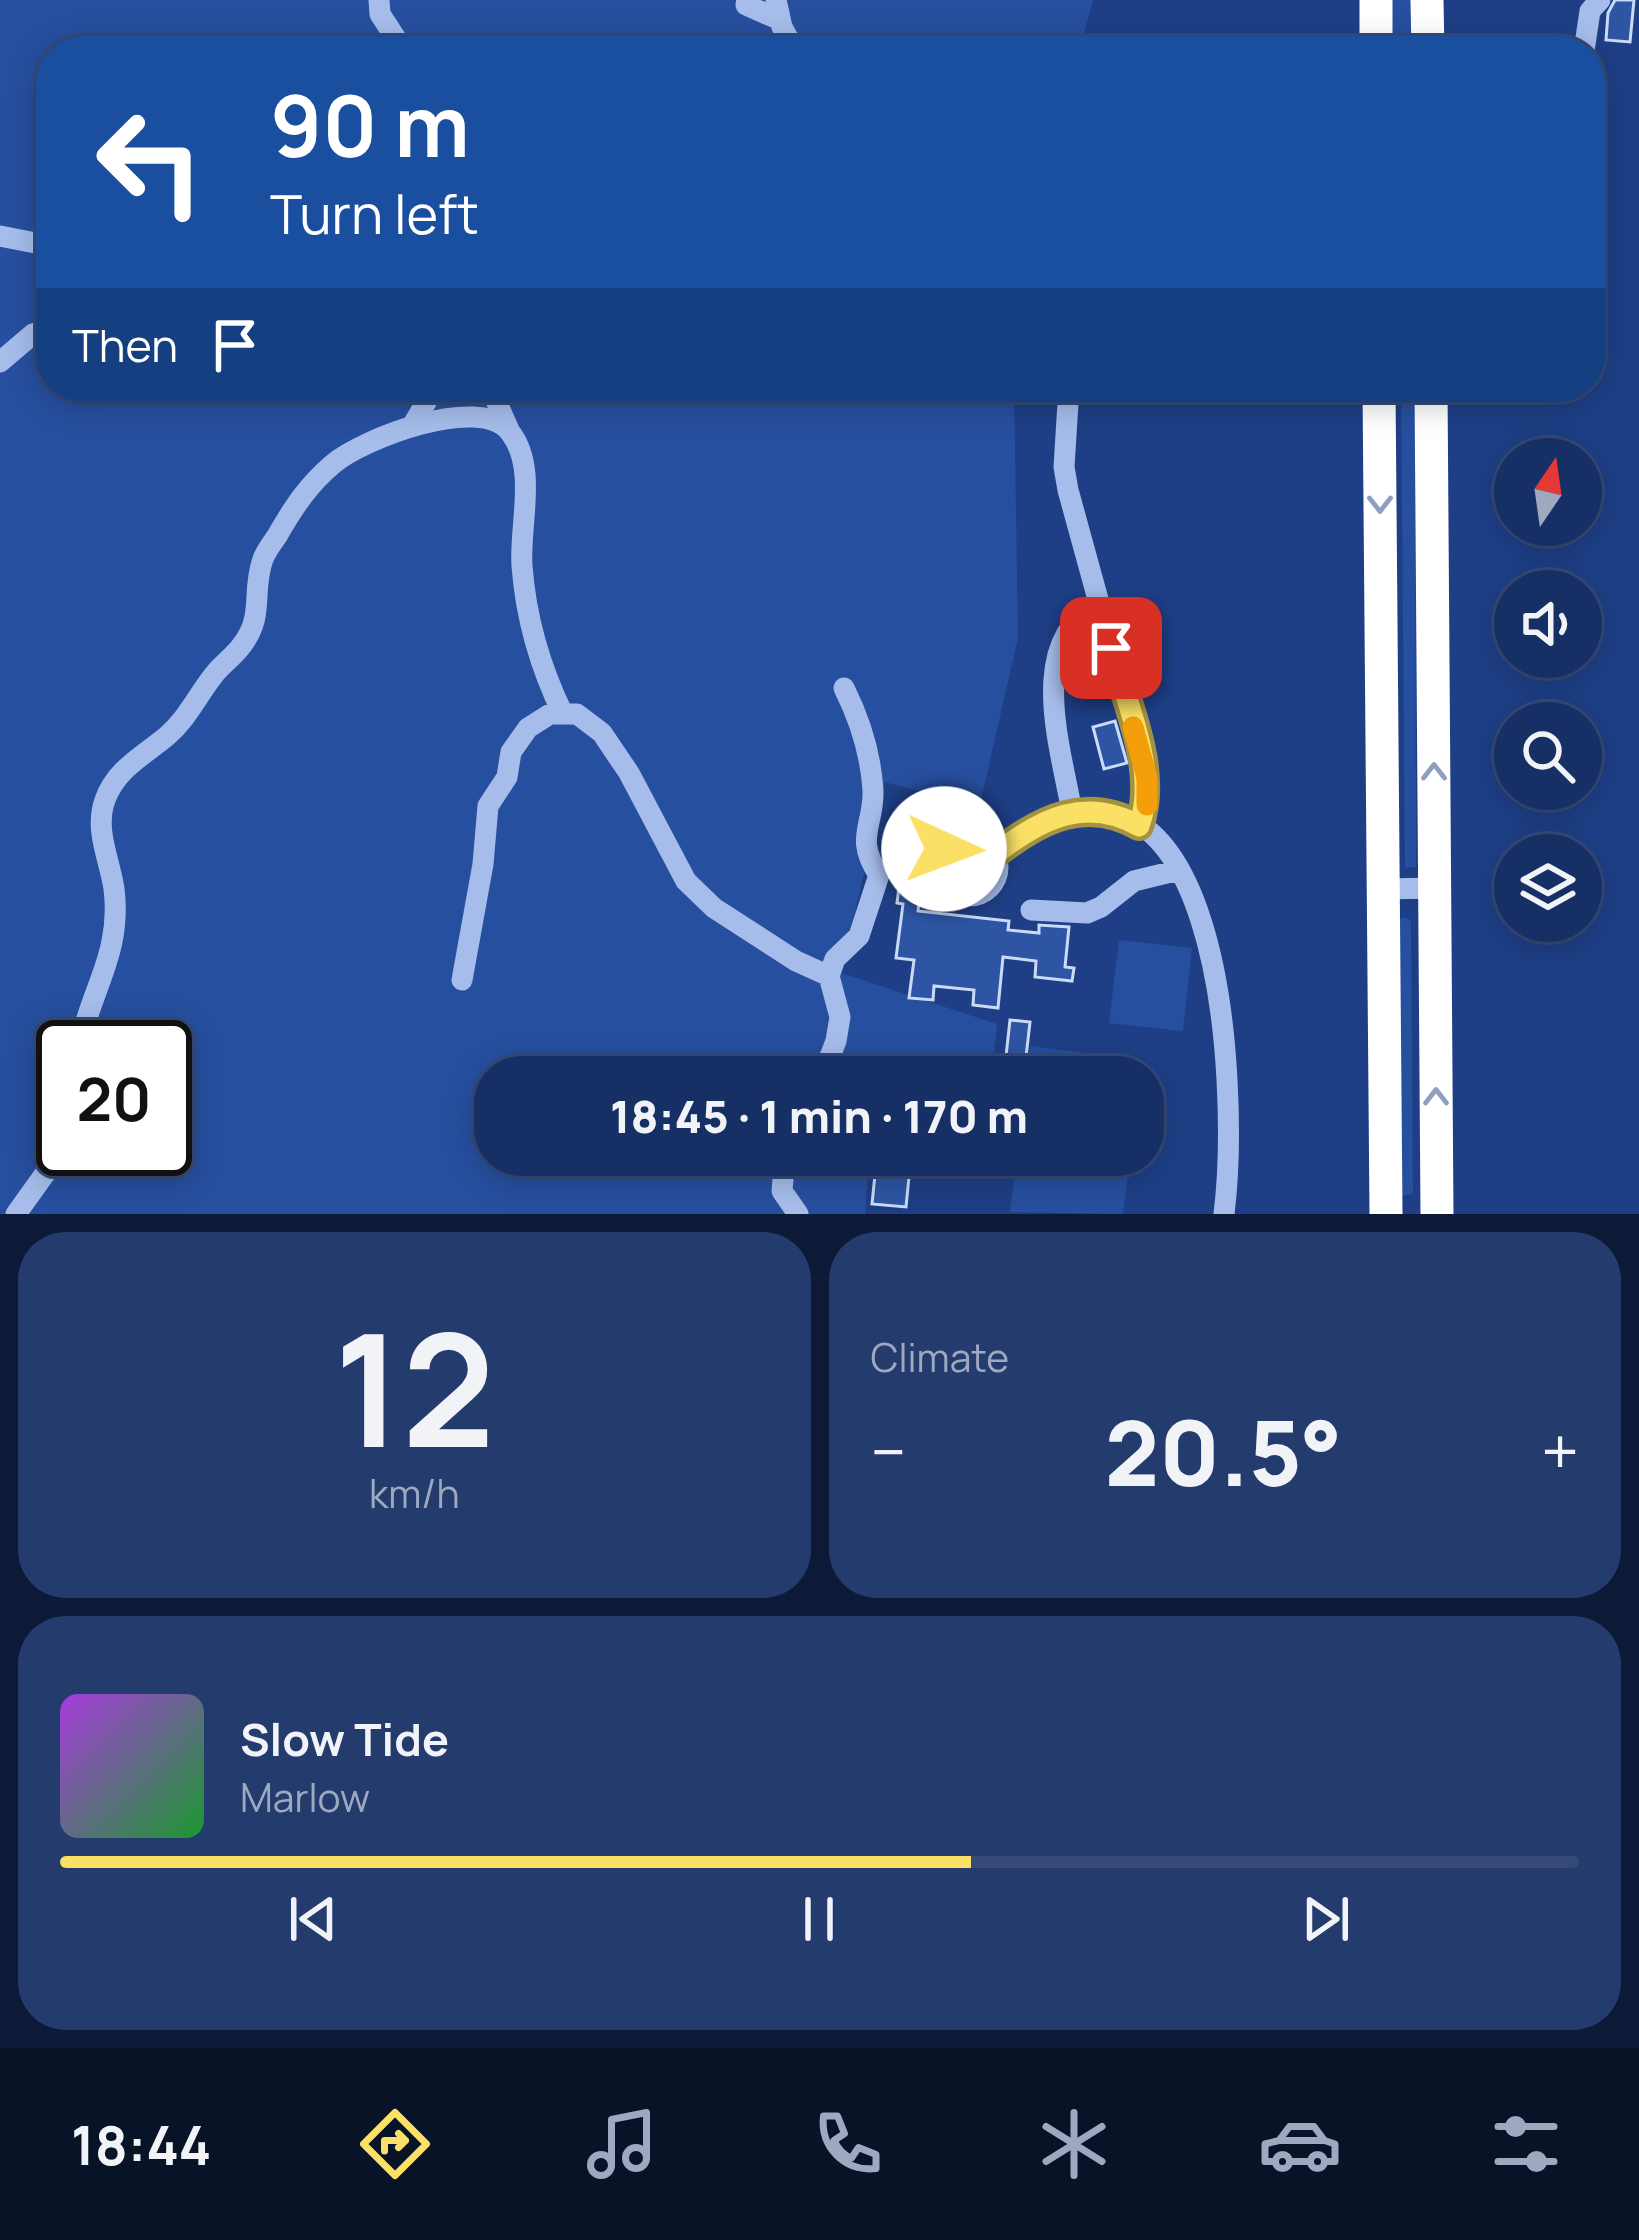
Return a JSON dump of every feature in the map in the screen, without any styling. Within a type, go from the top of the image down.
[{"type":"highway","points":[[1376,0],[1376,36]]},
{"type":"highway","points":[[1427,0],[1428,36]]},
{"type":"highway","points":[[1379,402],[1386,1214]]},
{"type":"highway","points":[[1431,402],[1437,1214]]},
{"type":"lane","points":[[379,0],[380,14],[394,36]]},
{"type":"lane","points":[[747,0],[746,5],[778,10]]},
{"type":"lane","points":[[1586,36],[1590,11],[1600,0]]},
{"type":"lane","points":[[0,236],[36,243]]},
{"type":"lane","points":[[0,362],[36,333]]},
{"type":"lane","points":[[412,426],[426,402]]},
{"type":"lane","points":[[497,402],[525,470],[522,565],[532,634],[544,676],[563,714]]},
{"type":"lane","points":[[1069,402],[1064,467],[1147,778],[1148,802],[1139,826]]},
{"type":"lane","points":[[85,1020],[107,970],[116,928],[114,887],[103,847],[102,807],[110,788],[134,759],[167,736],[192,710],[256,626],[263,559],[299,497],[337,460],[412,426],[446,417],[493,421],[510,431]]},
{"type":"lane","points":[[1072,812],[1053,704],[1055,671],[1070,627],[1081,613],[1099,604]]},
{"type":"lane","points":[[828,1056],[840,1017],[829,976],[835,959],[859,936],[879,875],[863,836],[873,794],[868,754],[859,718],[844,688]]},
{"type":"lane","points":[[462,980],[483,864],[488,806],[507,777],[511,752],[528,728],[550,714],[577,714],[602,733],[629,773],[686,881],[714,908],[796,961],[829,976]]},
{"type":"lane","points":[[998,852],[1045,820],[1098,810],[1160,840],[1206,928],[1218,994],[1229,1095],[1224,1214]]},
{"type":"lane","points":[[1031,910],[1087,913],[1134,880],[1179,871]]},
{"type":"lane","points":[[1383,890],[1436,889]]},
{"type":"lane","points":[[16,1214],[43,1176]]},
{"type":"lane","points":[[783,1176],[782,1191],[798,1214]]},
{"type":"shaded area","points":[[0,0],[1093,0],[1083,36],[36,36],[36,402],[1014,402],[1018,638],[979,808],[885,782],[841,973],[997,1024],[994,1056],[474,1056],[474,1176],[868,1176],[865,1214],[0,1214]]},
{"type":"shaded area","points":[[1392,0],[1413,0],[1413,36],[1392,36]]},
{"type":"shaded area","points":[[1401,402],[1415,402],[1416,867],[1405,868]]},
{"type":"shaded area","points":[[1399,919],[1411,921],[1413,1194],[1401,1196]]},
{"type":"shaded area","points":[[1119,940],[1192,948],[1183,1031],[1109,1023]]},
{"type":"shaded area","points":[[1030,1046],[1110,1056],[1029,1056]]},
{"type":"shaded area","points":[[1014,1176],[1128,1176],[1123,1214],[1010,1212]]},
{"type":"building","points":[[1615,0],[1634,0],[1630,42],[1606,40],[1608,13]]},
{"type":"building","points":[[1093,657],[1101,690],[1087,694],[1078,662]]},
{"type":"building","points":[[1115,721],[1127,763],[1104,769],[1093,727]]},
{"type":"building","points":[[899,824],[929,828],[918,911],[1009,921],[1008,930],[1039,933],[1039,925],[1069,927],[1065,967],[1074,968],[1072,981],[1035,977],[1036,961],[1003,957],[998,1008],[973,1005],[974,990],[934,986],[933,1000],[909,998],[914,960],[896,958],[903,904],[897,903],[900,878],[894,877],[893,869]]},
{"type":"building","points":[[1010,1020],[1030,1022],[1026,1056],[1006,1056]]},
{"type":"building","points":[[875,1176],[909,1176],[906,1207],[872,1204]]},
{"type":"slow traffic","points":[[1133,727],[1147,778],[1147,805]]},
{"type":"route","points":[[944,849],[956,841],[972,841],[998,852],[1045,820],[1084,809],[1139,826],[1148,802],[1147,778],[1111,648]]}]
